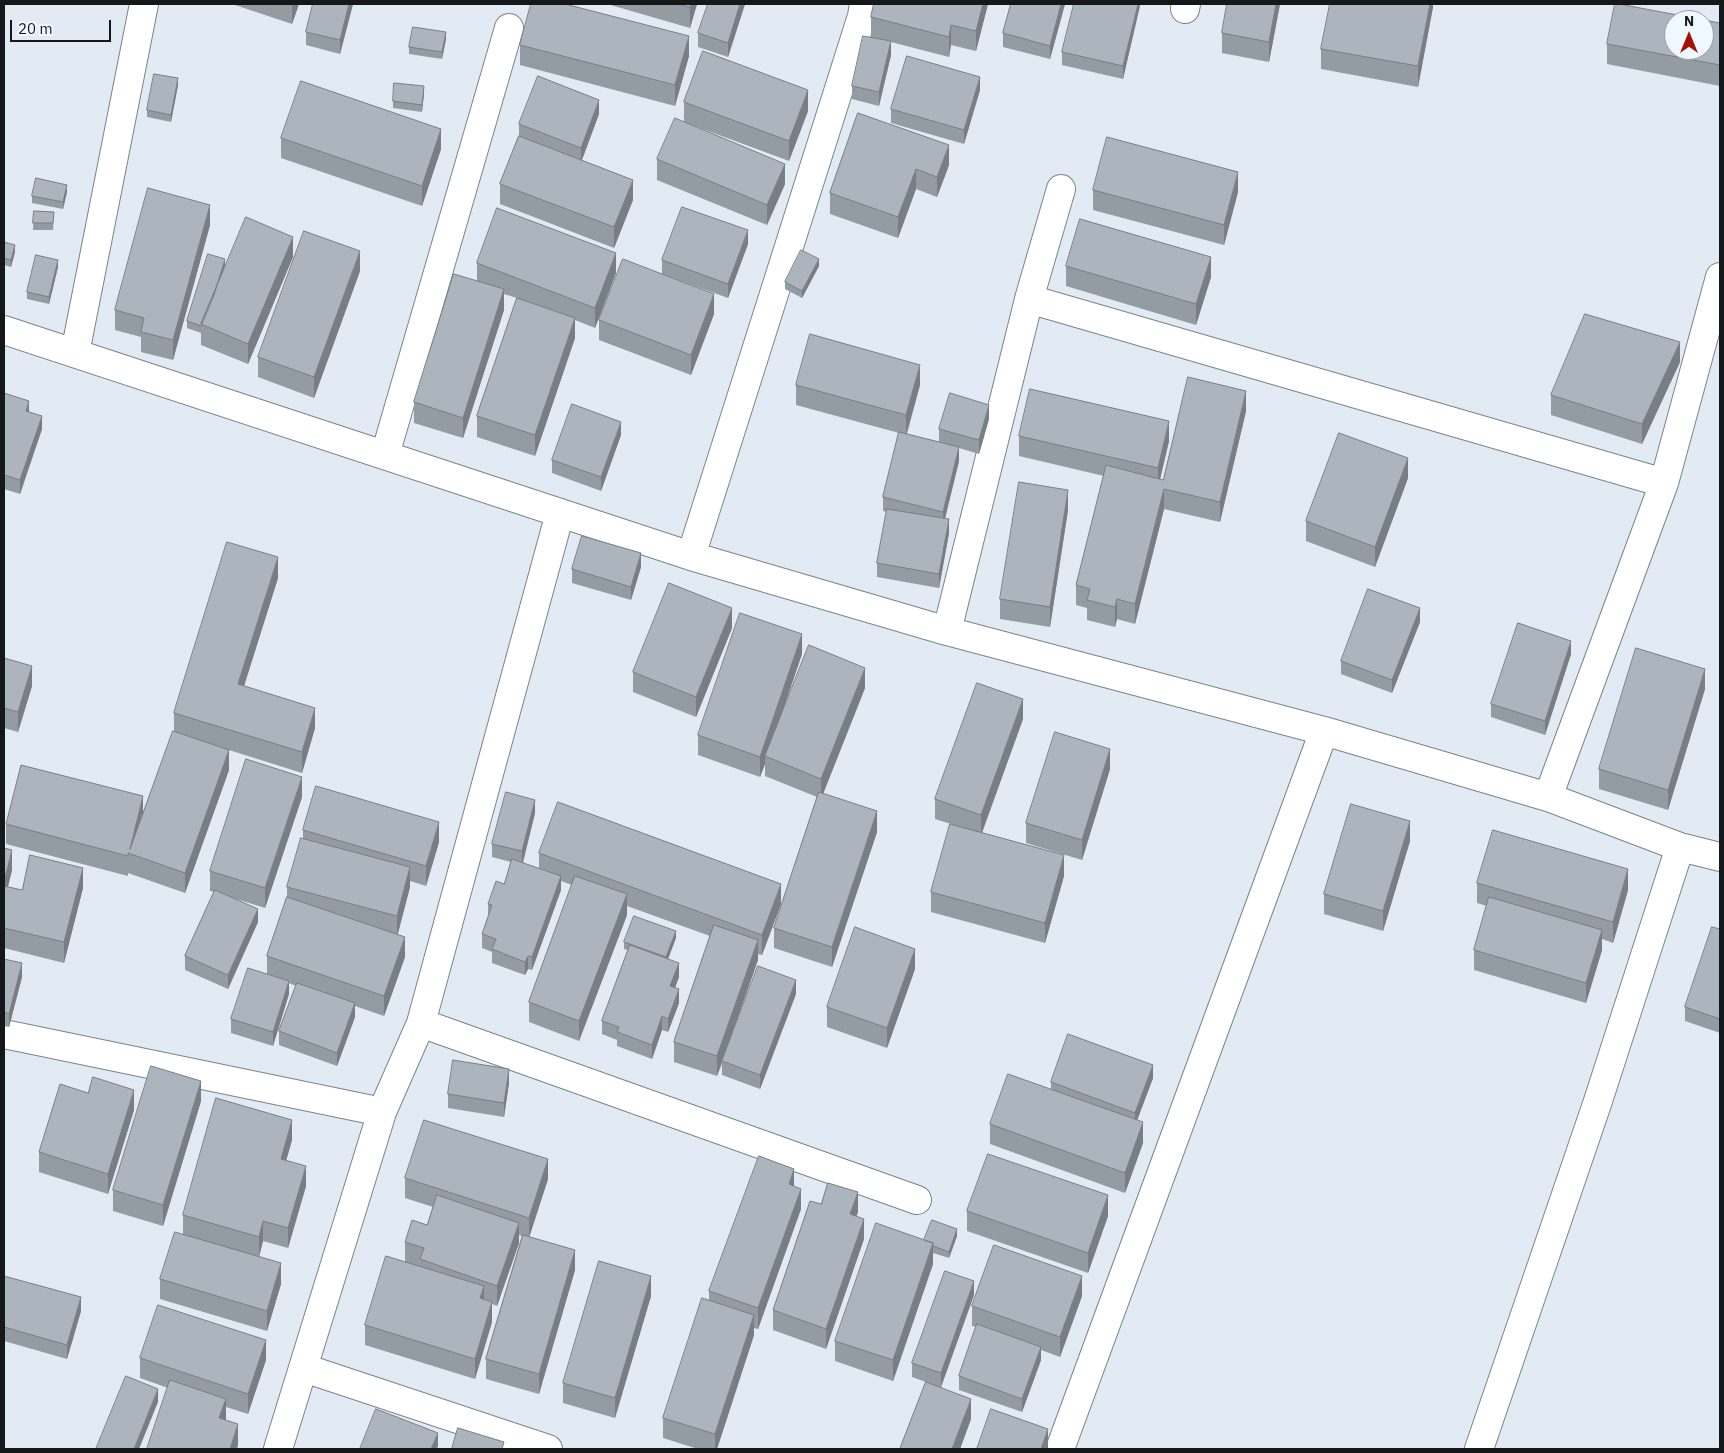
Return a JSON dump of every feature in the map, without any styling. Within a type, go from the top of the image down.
[{"type":"street","points":[[75,353],[144,4]]},
{"type":"street","points":[[692,556],[862,16],[864,4]]},
{"type":"street","points":[[385,456],[509,28]]},
{"type":"street","points":[[947,631],[1029,300],[1061,189]]},
{"type":"street","points":[[1548,796],[1664,483],[1720,277]]},
{"type":"street","points":[[1029,300],[1664,483]]},
{"type":"street","points":[[4,330],[692,556],[947,631],[1324,731],[1548,796],[1680,847],[1720,857]]},
{"type":"street","points":[[278,1449],[382,1112],[421,1023],[560,513]]},
{"type":"street","points":[[1060,1449],[1324,731]]},
{"type":"street","points":[[1480,1449],[1598,1101],[1680,847]]},
{"type":"street","points":[[421,1023],[917,1200]]},
{"type":"street","points":[[4,1034],[382,1112]]},
{"type":"street","points":[[304,1368],[548,1449]]},
{"type":"building","points":[[313,4],[349,4],[340,40],[306,32]]},
{"type":"building","points":[[531,4],[565,4],[689,36],[675,85],[520,45]]},
{"type":"building","points":[[678,4],[691,4],[690,7]]},
{"type":"building","points":[[708,4],[740,4],[728,43],[698,33]]},
{"type":"building","points":[[874,4],[983,4],[976,31],[951,25],[949,37],[871,17]]},
{"type":"building","points":[[1011,4],[1061,4],[1050,46],[1003,33]]},
{"type":"building","points":[[1074,4],[1138,4],[1123,66],[1062,52]]},
{"type":"building","points":[[1227,4],[1276,4],[1269,42],[1222,33]]},
{"type":"building","points":[[1330,4],[1430,4],[1418,66],[1321,49]]},
{"type":"building","points":[[1615,4],[1664,12],[1664,55],[1607,44]]},
{"type":"building","points":[[1714,22],[1720,23],[1720,65],[1693,60],[1714,60]]},
{"type":"building","points":[[413,27],[446,32],[442,52],[409,47]]},
{"type":"building","points":[[863,36],[891,41],[879,92],[852,86]]},
{"type":"building","points":[[703,51],[808,90],[789,141],[684,102]]},
{"type":"building","points":[[907,56],[980,77],[964,130],[891,109]]},
{"type":"building","points":[[154,74],[178,78],[171,115],[147,110]]},
{"type":"building","points":[[538,76],[599,100],[581,148],[519,124]]},
{"type":"building","points":[[301,81],[441,129],[422,186],[281,138]]},
{"type":"building","points":[[394,83],[424,86],[422,105],[393,101]]},
{"type":"building","points":[[858,113],[949,145],[937,177],[916,169],[898,217],[830,193]]},
{"type":"building","points":[[675,118],[785,164],[767,205],[657,159]]},
{"type":"building","points":[[519,136],[633,180],[614,227],[500,184]]},
{"type":"building","points":[[1107,137],[1238,172],[1224,225],[1093,190]]},
{"type":"building","points":[[36,178],[67,185],[63,202],[32,196]]},
{"type":"building","points":[[148,188],[210,205],[173,340],[141,332],[144,318],[115,310]]},
{"type":"building","points":[[682,207],[748,230],[728,284],[662,260]]},
{"type":"building","points":[[497,208],[616,253],[595,308],[477,263]]},
{"type":"building","points":[[34,211],[54,212],[53,223],[33,223]]},
{"type":"building","points":[[246,217],[293,237],[248,344],[201,324]]},
{"type":"building","points":[[1080,219],[1211,257],[1196,304],[1066,266]]},
{"type":"building","points":[[304,231],[360,251],[314,377],[258,357]]},
{"type":"building","points":[[4,242],[15,245],[11,260],[4,258]]},
{"type":"building","points":[[801,250],[819,259],[802,291],[785,282]]},
{"type":"building","points":[[208,254],[225,259],[214,295],[201,326],[187,321]]},
{"type":"building","points":[[36,255],[58,260],[49,297],[27,292]]},
{"type":"building","points":[[623,259],[714,294],[691,355],[599,320]]},
{"type":"building","points":[[454,274],[504,289],[463,418],[414,402]]},
{"type":"building","points":[[517,298],[575,318],[535,435],[477,416]]},
{"type":"building","points":[[1585,314],[1680,342],[1642,424],[1551,395]]},
{"type":"building","points":[[810,334],[920,365],[906,415],[796,385]]},
{"type":"building","points":[[1188,377],[1246,391],[1220,502],[1164,489],[1135,604],[1117,599],[1115,607],[1087,600],[1090,589],[1076,585],[1106,465],[1163,480]]},
{"type":"building","points":[[1030,389],[1169,421],[1158,468],[1019,436]]},
{"type":"building","points":[[4,393],[29,401],[26,411],[42,416],[20,480],[4,475]]},
{"type":"building","points":[[950,393],[989,405],[979,440],[939,429]]},
{"type":"building","points":[[572,404],[621,422],[601,477],[552,460]]},
{"type":"building","points":[[899,432],[959,447],[943,512],[883,497]]},
{"type":"building","points":[[1339,433],[1408,458],[1375,547],[1306,521]]},
{"type":"building","points":[[1019,482],[1068,490],[1050,607],[1000,599]]},
{"type":"building","points":[[887,509],[949,519],[939,574],[877,563]]},
{"type":"building","points":[[582,536],[641,553],[631,587],[572,569]]},
{"type":"building","points":[[227,542],[278,557],[238,684],[315,708],[302,752],[174,713]]},
{"type":"building","points":[[669,583],[732,608],[696,697],[633,672]]},
{"type":"building","points":[[1368,589],[1420,608],[1392,680],[1341,661]]},
{"type":"building","points":[[740,613],[802,634],[760,757],[698,735]]},
{"type":"building","points":[[1518,623],[1571,641],[1545,721],[1491,704]]},
{"type":"building","points":[[809,645],[865,668],[821,779],[765,756]]},
{"type":"building","points":[[1636,648],[1705,669],[1668,790],[1599,769]]},
{"type":"building","points":[[4,658],[32,666],[18,712],[4,708]]},
{"type":"building","points":[[977,683],[1023,699],[981,815],[935,799]]},
{"type":"building","points":[[173,731],[229,750],[185,873],[128,853],[128,856],[6,824],[21,765],[143,796],[130,849]]},
{"type":"building","points":[[1055,732],[1110,749],[1082,840],[1026,823]]},
{"type":"building","points":[[246,759],[302,777],[265,888],[210,871]]},
{"type":"building","points":[[316,786],[439,822],[426,866],[303,830]]},
{"type":"building","points":[[506,792],[535,800],[522,851],[492,844]]},
{"type":"building","points":[[819,792],[877,811],[832,947],[774,928]]},
{"type":"building","points":[[558,802],[781,884],[762,935],[539,853]]},
{"type":"building","points":[[1351,804],[1410,821],[1383,911],[1324,894]]},
{"type":"building","points":[[950,824],[1064,855],[1045,923],[931,892]]},
{"type":"building","points":[[1493,830],[1628,869],[1613,922],[1477,883]]},
{"type":"building","points":[[301,838],[410,867],[397,916],[287,887]]},
{"type":"building","points":[[4,848],[12,850],[4,882]]},
{"type":"building","points":[[30,855],[83,868],[64,942],[4,928],[4,886],[22,890]]},
{"type":"building","points":[[512,859],[561,876],[532,957],[528,956],[525,962],[492,949],[496,939],[482,934],[492,905],[488,904],[496,881],[504,884]]},
{"type":"building","points":[[575,876],[627,894],[579,1021],[529,1002]]},
{"type":"building","points":[[215,890],[258,909],[228,975],[185,956]]},
{"type":"building","points":[[287,897],[405,937],[384,996],[267,956]]},
{"type":"building","points":[[1489,897],[1602,930],[1586,983],[1474,950]]},
{"type":"building","points":[[634,916],[676,931],[666,957],[624,942]]},
{"type":"building","points":[[714,925],[758,940],[717,1056],[674,1042]]},
{"type":"building","points":[[855,927],[915,949],[887,1028],[827,1007]]},
{"type":"building","points":[[1712,927],[1720,929],[1720,1019],[1685,1007]]},
{"type":"building","points":[[630,945],[679,963],[670,986],[679,989],[668,1019],[662,1016],[652,1045],[617,1032],[619,1027],[602,1021]]},
{"type":"building","points":[[4,959],[22,963],[9,1014],[4,1012]]},
{"type":"building","points":[[758,966],[796,980],[760,1075],[722,1061]]},
{"type":"building","points":[[248,968],[289,981],[273,1032],[231,1019]]},
{"type":"building","points":[[297,983],[355,1003],[337,1053],[279,1031]]},
{"type":"building","points":[[1068,1034],[1153,1065],[1135,1113],[1051,1082]]},
{"type":"building","points":[[453,1060],[509,1069],[504,1103],[448,1094]]},
{"type":"building","points":[[151,1066],[201,1081],[163,1205],[113,1190]]},
{"type":"building","points":[[1008,1074],[1143,1122],[1125,1173],[990,1124]]},
{"type":"building","points":[[93,1077],[134,1090],[108,1174],[39,1152],[60,1084],[88,1093]]},
{"type":"building","points":[[216,1098],[292,1120],[281,1159],[306,1166],[288,1228],[263,1221],[259,1237],[183,1215]]},
{"type":"building","points":[[424,1120],[548,1159],[529,1218],[405,1178]]},
{"type":"building","points":[[988,1154],[1108,1195],[1088,1253],[967,1211]]},
{"type":"building","points":[[759,1156],[794,1169],[789,1184],[801,1189],[758,1308],[709,1291]]},
{"type":"building","points":[[828,1183],[858,1192],[850,1214],[864,1219],[826,1329],[773,1310],[810,1201],[821,1204]]},
{"type":"building","points":[[437,1195],[519,1223],[497,1286],[420,1259],[424,1248],[405,1242],[412,1220],[427,1225]]},
{"type":"building","points":[[932,1220],[957,1229],[949,1252],[933,1246],[933,1243],[924,1240]]},
{"type":"building","points":[[876,1223],[933,1243],[893,1360],[835,1341]]},
{"type":"building","points":[[175,1232],[281,1263],[267,1311],[160,1279]]},
{"type":"building","points":[[523,1235],[575,1250],[539,1374],[486,1359]]},
{"type":"building","points":[[994,1245],[1082,1276],[1060,1337],[972,1306]]},
{"type":"building","points":[[386,1256],[484,1286],[480,1298],[492,1302],[475,1359],[365,1325]]},
{"type":"building","points":[[599,1261],[651,1276],[615,1398],[563,1383]]},
{"type":"building","points":[[945,1271],[974,1281],[941,1373],[912,1363]]},
{"type":"building","points":[[4,1276],[81,1297],[67,1345],[4,1327]]},
{"type":"building","points":[[702,1298],[754,1315],[715,1434],[663,1418]]},
{"type":"building","points":[[158,1305],[266,1340],[248,1394],[140,1358]]},
{"type":"building","points":[[977,1324],[1041,1347],[1022,1399],[959,1376]]},
{"type":"building","points":[[126,1376],[158,1389],[134,1449],[96,1449]]},
{"type":"building","points":[[170,1380],[226,1399],[219,1418],[238,1424],[230,1449],[147,1449]]},
{"type":"building","points":[[926,1382],[971,1399],[952,1449],[900,1449]]},
{"type":"building","points":[[376,1409],[438,1433],[431,1449],[360,1449]]},
{"type":"building","points":[[991,1409],[1048,1429],[1041,1449],[977,1449]]},
{"type":"building","points":[[458,1428],[504,1442],[502,1449],[452,1449]]}]
